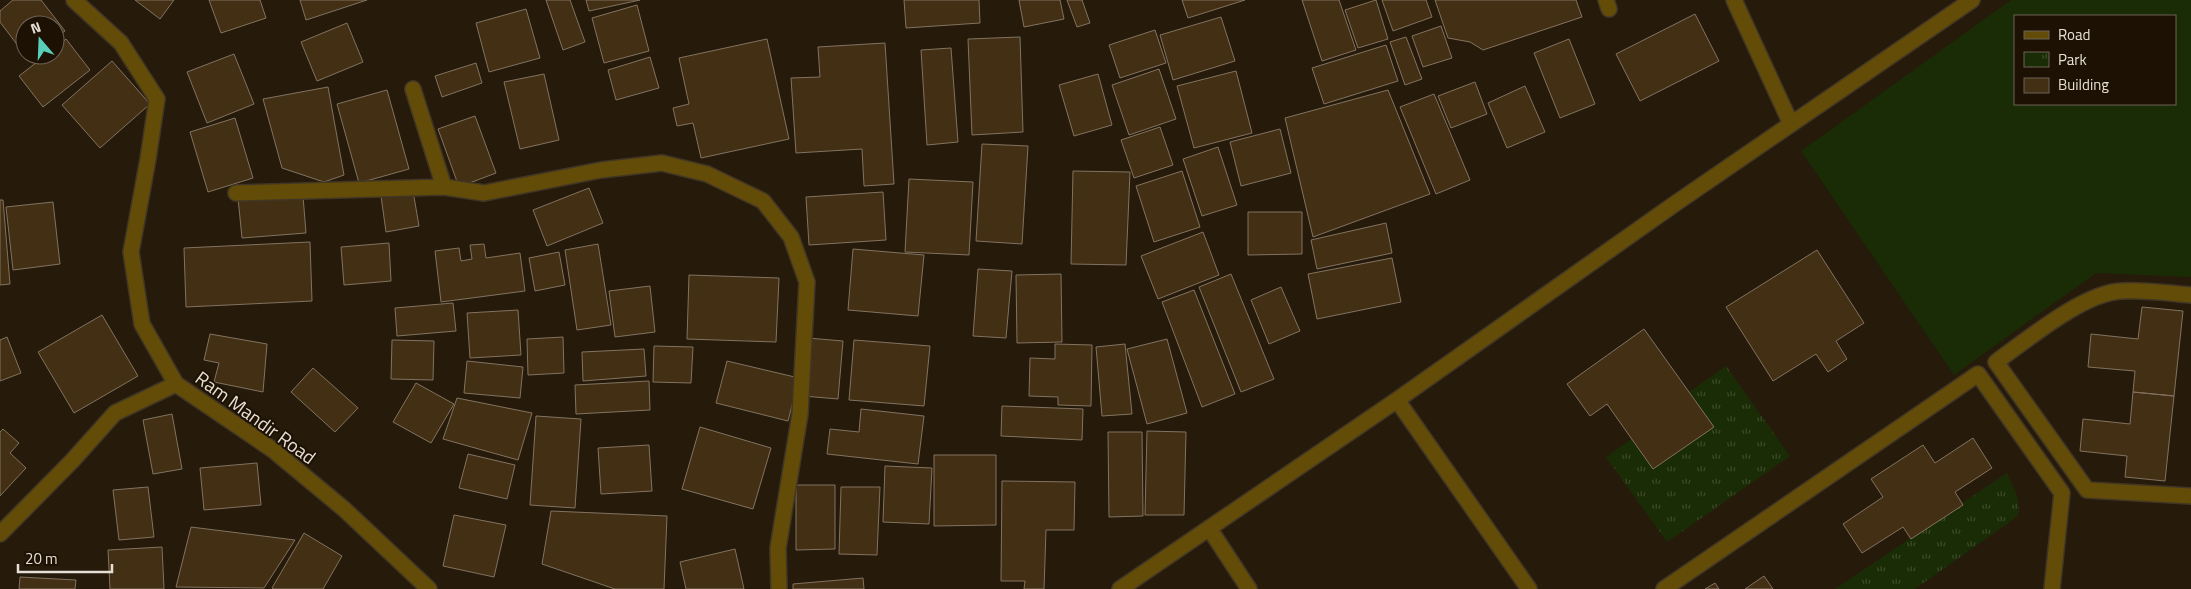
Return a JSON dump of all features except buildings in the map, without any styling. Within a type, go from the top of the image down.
[{"type":"street","name":"Ram Mandir Road","points":[[74,0],[121,43],[157,99],[130,252],[142,324],[176,384],[273,450],[344,508],[428,589]]},
{"type":"street","points":[[1734,0],[1791,124]]},
{"type":"street","points":[[1120,589],[1397,400],[1791,124],[1972,0]]},
{"type":"street","points":[[413,89],[444,186]]},
{"type":"street","points":[[236,193],[444,186],[484,193],[601,170],[662,163],[707,174],[763,201],[791,237],[807,282],[800,414],[778,548],[779,589]]},
{"type":"street","points":[[2191,295],[2120,290],[2099,295],[2072,310],[1996,362],[2087,490],[2191,496]]},
{"type":"street","points":[[1664,589],[1978,374],[2062,494],[2052,589]]},
{"type":"street","points":[[0,534],[72,461],[115,413],[176,384]]},
{"type":"street","points":[[1397,400],[1529,589]]},
{"type":"street","points":[[1209,528],[1249,589]]},
{"type":"green space","points":[[2011,0],[2191,0],[2191,277],[2096,273],[1954,375],[1801,151]]},
{"type":"green space","points":[[1726,366],[1790,456],[1667,542],[1606,457],[1632,439],[1654,469],[1714,427],[1689,392]]},
{"type":"green space","points":[[2007,473],[2018,499],[2018,516],[1915,589],[1835,589]]}]
